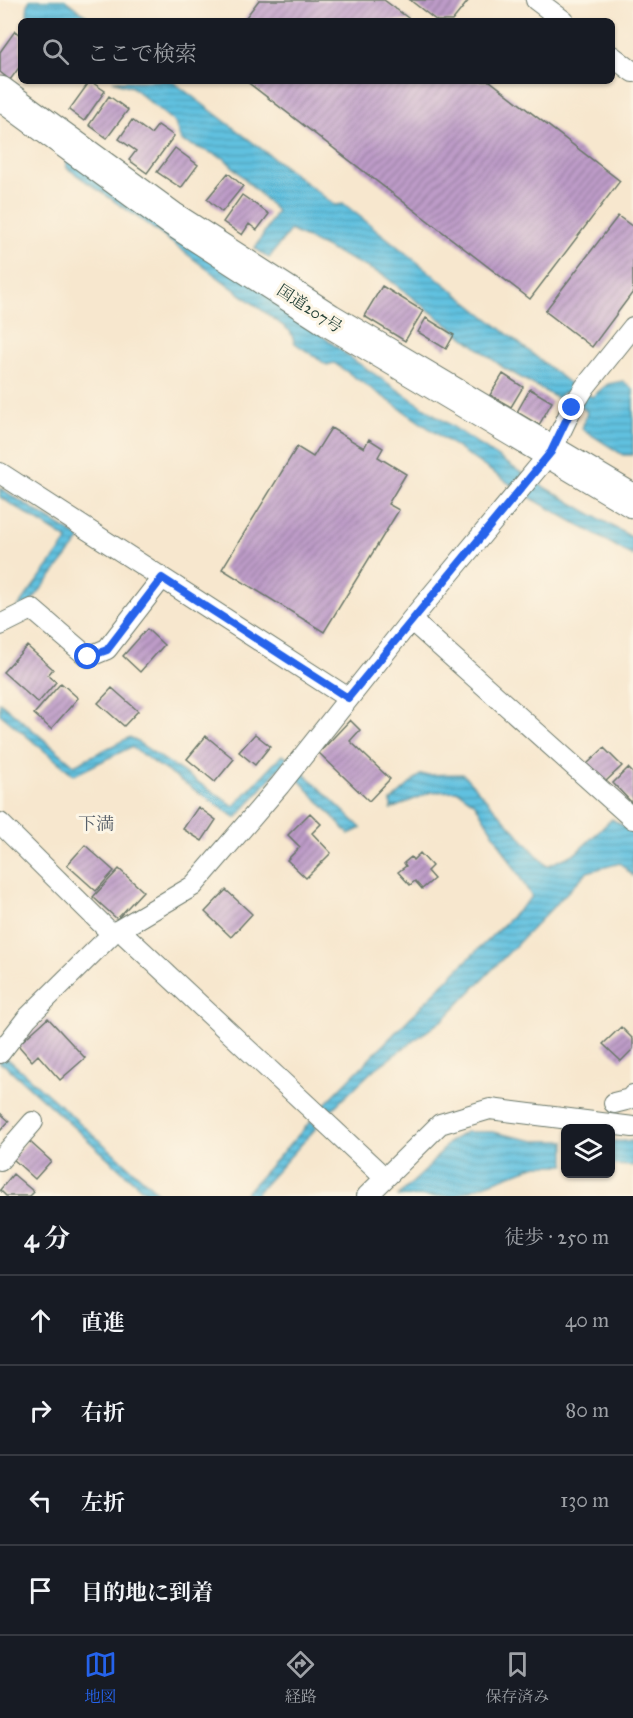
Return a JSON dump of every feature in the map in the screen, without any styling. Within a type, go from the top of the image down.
[{"type":"highway","name":"国道207号","points":[[4,102],[171,218],[543,461],[633,501]]},
{"type":"street","points":[[536,0],[560,18]]},
{"type":"street","points":[[615,58],[633,72]]},
{"type":"street","points":[[1,1053],[27,1018],[118,931],[193,886],[280,785],[411,620],[543,461],[585,387],[633,327]]},
{"type":"street","points":[[0,474],[348,698]]},
{"type":"street","points":[[0,625],[32,609],[88,657],[107,650],[162,578]]},
{"type":"street","points":[[411,620],[633,819]]},
{"type":"street","points":[[0,823],[126,936],[385,1178]]},
{"type":"street","points":[[614,1103],[630,1099],[633,1095]]},
{"type":"street","points":[[367,1196],[440,1124],[490,1109],[633,1126]]},
{"type":"street","points":[[0,1160],[33,1122]]},
{"type":"water","points":[[30,0],[65,0],[89,18],[31,18],[27,14]]},
{"type":"water","points":[[122,84],[176,84],[335,205],[344,204],[569,383],[592,397],[608,384],[623,381],[633,389],[633,455],[623,455],[582,429],[587,412],[564,392],[557,398],[504,368],[383,275],[290,230],[269,258],[255,248],[277,211],[224,158],[181,141],[175,123],[132,87]]},
{"type":"water","points":[[65,154],[262,289],[355,361],[535,482],[633,538],[633,556],[526,495],[334,363],[327,365],[295,343],[290,331],[143,221],[67,168]]},
{"type":"water","points":[[0,488],[81,539],[31,602],[17,608],[68,540],[0,497]]},
{"type":"water","points":[[0,702],[74,765],[130,737],[234,806],[282,755],[288,758],[236,818],[131,747],[74,775],[0,714]]},
{"type":"water","points":[[303,771],[361,828],[349,834],[298,779]]},
{"type":"water","points":[[463,774],[547,866],[576,853],[612,819],[633,832],[633,876],[620,863],[587,872],[445,1018],[371,1072],[327,1114],[321,1108],[532,897],[475,803],[458,791],[431,792],[391,809],[391,801],[420,775]]},
{"type":"water","points":[[0,1054],[162,1196],[150,1196],[0,1063]]},
{"type":"water","points":[[311,1121],[317,1127],[254,1196],[243,1196]]},
{"type":"water","points":[[466,1132],[492,1132],[535,1141],[561,1141],[561,1165],[537,1165],[455,1196],[398,1196],[426,1170],[449,1142]]},
{"type":"water","points":[[615,1141],[633,1141],[633,1166],[615,1165]]},
{"type":"building","points":[[259,0],[384,0],[408,18],[245,18]]},
{"type":"building","points":[[410,0],[469,0],[454,18],[433,18]]},
{"type":"building","points":[[15,31],[18,34],[18,69],[10,80],[0,72],[0,52]]},
{"type":"building","points":[[88,84],[94,84],[105,91],[84,121],[69,110]]},
{"type":"building","points":[[250,84],[494,84],[620,181],[530,299]]},
{"type":"building","points":[[109,96],[128,110],[107,138],[89,125]]},
{"type":"building","points":[[132,120],[151,134],[158,125],[174,136],[147,173],[129,160],[136,151],[119,139]]},
{"type":"building","points":[[175,148],[198,165],[181,188],[157,172]]},
{"type":"building","points":[[228,173],[243,186],[222,212],[207,199]]},
{"type":"building","points":[[242,195],[269,214],[257,230],[249,224],[242,235],[223,222]]},
{"type":"building","points":[[618,216],[633,227],[633,292],[592,347],[545,311]]},
{"type":"building","points":[[382,286],[423,311],[405,341],[364,316]]},
{"type":"building","points":[[426,318],[454,335],[446,349],[418,332]]},
{"type":"building","points":[[503,374],[523,387],[511,407],[490,395]]},
{"type":"building","points":[[530,389],[552,402],[539,425],[517,412]]},
{"type":"building","points":[[331,428],[364,448],[369,439],[383,448],[378,457],[406,474],[388,504],[399,510],[324,632],[222,569],[297,447],[313,457]]},
{"type":"building","points":[[147,629],[164,645],[140,672],[123,656]]},
{"type":"building","points":[[27,646],[53,669],[48,675],[56,682],[38,703],[3,672]]},
{"type":"building","points":[[61,683],[78,698],[51,729],[34,714]]},
{"type":"building","points":[[112,688],[138,711],[124,726],[98,703]]},
{"type":"building","points":[[350,720],[360,730],[350,741],[390,779],[369,801],[319,753]]},
{"type":"building","points":[[255,734],[270,746],[255,765],[239,752]]},
{"type":"building","points":[[206,736],[234,759],[215,782],[187,759]]},
{"type":"building","points":[[604,748],[622,766],[605,782],[587,764]]},
{"type":"building","points":[[628,768],[633,773],[633,804],[613,783]]},
{"type":"building","points":[[198,807],[216,820],[202,841],[183,829]]},
{"type":"building","points":[[310,813],[321,824],[312,833],[331,853],[306,878],[287,860],[300,847],[288,835]]},
{"type":"building","points":[[85,845],[114,871],[96,891],[67,865]]},
{"type":"building","points":[[420,853],[432,866],[427,871],[434,879],[422,889],[415,881],[410,885],[398,872],[406,866],[404,863],[411,857],[413,860]]},
{"type":"building","points":[[119,869],[143,891],[117,919],[93,897]]},
{"type":"building","points":[[226,890],[252,914],[231,937],[205,912]]},
{"type":"building","points":[[48,1018],[85,1058],[60,1080],[38,1055],[32,1061],[18,1045]]},
{"type":"building","points":[[621,1027],[633,1039],[633,1049],[621,1061],[603,1044]]},
{"type":"building","points":[[0,1113],[9,1121],[0,1131]]},
{"type":"building","points":[[29,1141],[51,1161],[35,1179],[13,1159]]},
{"type":"building","points":[[13,1174],[34,1192],[30,1196],[6,1196],[0,1190]]},
{"type":"district","name":"下満","points":[[96,824]]},
{"type":"route","points":[[88,657],[107,650],[162,578],[348,698],[551,452],[572,408]]}]
